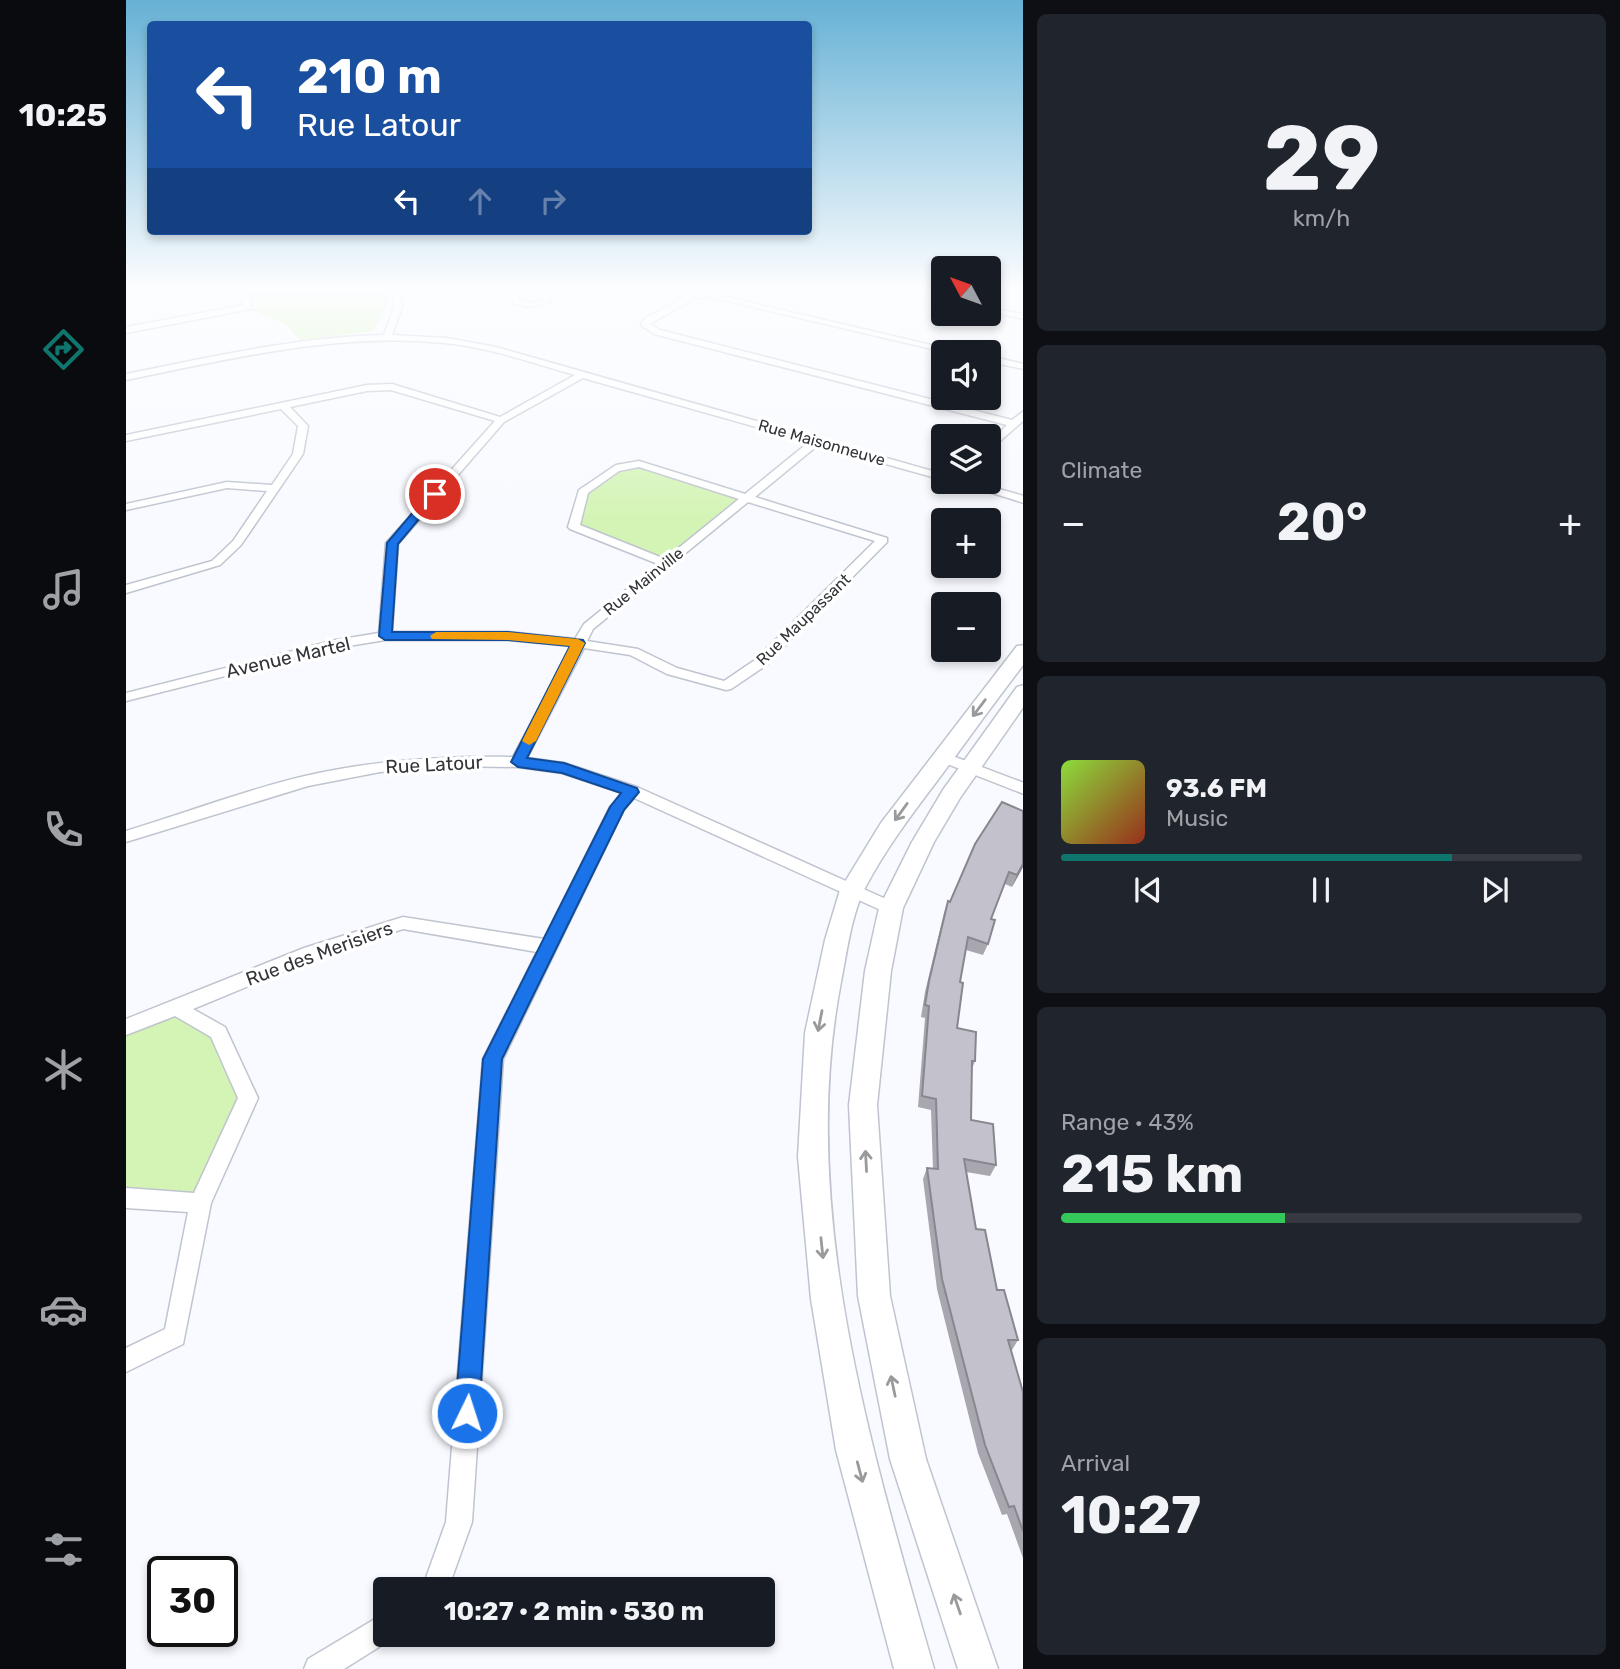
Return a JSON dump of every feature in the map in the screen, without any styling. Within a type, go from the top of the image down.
[{"type":"street","name":"Rue Maisonneuve","points":[[126,377],[175,368]]},
{"type":"street","name":"Rue Maisonneuve","points":[[560,368],[931,474]]},
{"type":"street","points":[[796,368],[931,403]]},
{"type":"street","points":[[385,636],[392,543],[501,420],[583,374]]},
{"type":"street","points":[[126,438],[367,388],[392,387],[501,420]]},
{"type":"street","points":[[126,589],[216,563],[237,543],[272,488],[298,454],[303,426],[283,405]]},
{"type":"street","points":[[960,410],[1014,424]]},
{"type":"street","points":[[1001,436],[1023,414]]},
{"type":"street","name":"Rue Mainville","points":[[518,762],[588,627],[816,441]]},
{"type":"street","points":[[665,563],[574,527],[583,492],[616,468],[639,464],[744,498]]},
{"type":"street","points":[[126,508],[227,485],[272,488]]},
{"type":"street","points":[[1001,494],[1023,500]]},
{"type":"street","name":"Rue Maupassant","points":[[578,643],[633,652],[672,671],[726,686],[760,663],[883,540],[744,498]]},
{"type":"street","name":"Avenue Martel","points":[[126,697],[336,644],[385,636],[508,636],[578,643]]},
{"type":"street","points":[[978,1669],[908,1458],[874,1296],[863,1105],[877,971],[891,908],[923,842],[955,762],[1021,657]]},
{"type":"street","points":[[914,1669],[853,1450],[827,1299],[813,1157],[818,1033],[837,940],[852,890],[889,829],[1023,691]]},
{"type":"street","name":"Rue Latour","points":[[126,837],[306,781],[380,767],[451,761],[518,762],[564,768],[632,792],[891,908]]},
{"type":"street","points":[[955,762],[1023,789]]},
{"type":"street","points":[[439,1577],[459,1522],[493,1059],[618,807],[632,792]]},
{"type":"street","name":"Rue des Merisiers","points":[[126,1027],[310,953],[403,923],[549,947]]},
{"type":"street","points":[[126,1360],[175,1336],[200,1203],[248,1098],[218,1032],[176,1008]]},
{"type":"street","points":[[126,1198],[200,1203]]},
{"type":"street","points":[[318,1669],[373,1635]]},
{"type":"green space","points":[[639,464],[744,498],[665,563],[574,527],[583,492],[616,468]]},
{"type":"green space","points":[[176,1008],[218,1032],[248,1098],[200,1203],[126,1198],[126,1027]]},
{"type":"building","points":[[1002,802],[1023,811],[1023,864],[1017,875],[1009,872],[991,919],[995,920],[988,944],[968,937],[960,982],[963,983],[957,1028],[976,1032],[975,1061],[972,1061],[971,1120],[993,1124],[996,1165],[964,1159],[976,1229],[985,1230],[997,1290],[1004,1290],[1018,1340],[1008,1340],[1023,1392],[1023,1531],[1014,1506],[1009,1507],[985,1445],[942,1279],[927,1168],[938,1169],[936,1099],[922,1096],[929,1006],[925,1005],[948,901],[950,902],[975,844]]},
{"type":"slow traffic","points":[[436,636],[508,636],[578,643],[529,741]]},
{"type":"route","points":[[435,494],[392,543],[385,636],[508,636],[578,643],[518,762],[564,768],[632,792],[618,807],[493,1059],[467,1413]]}]
